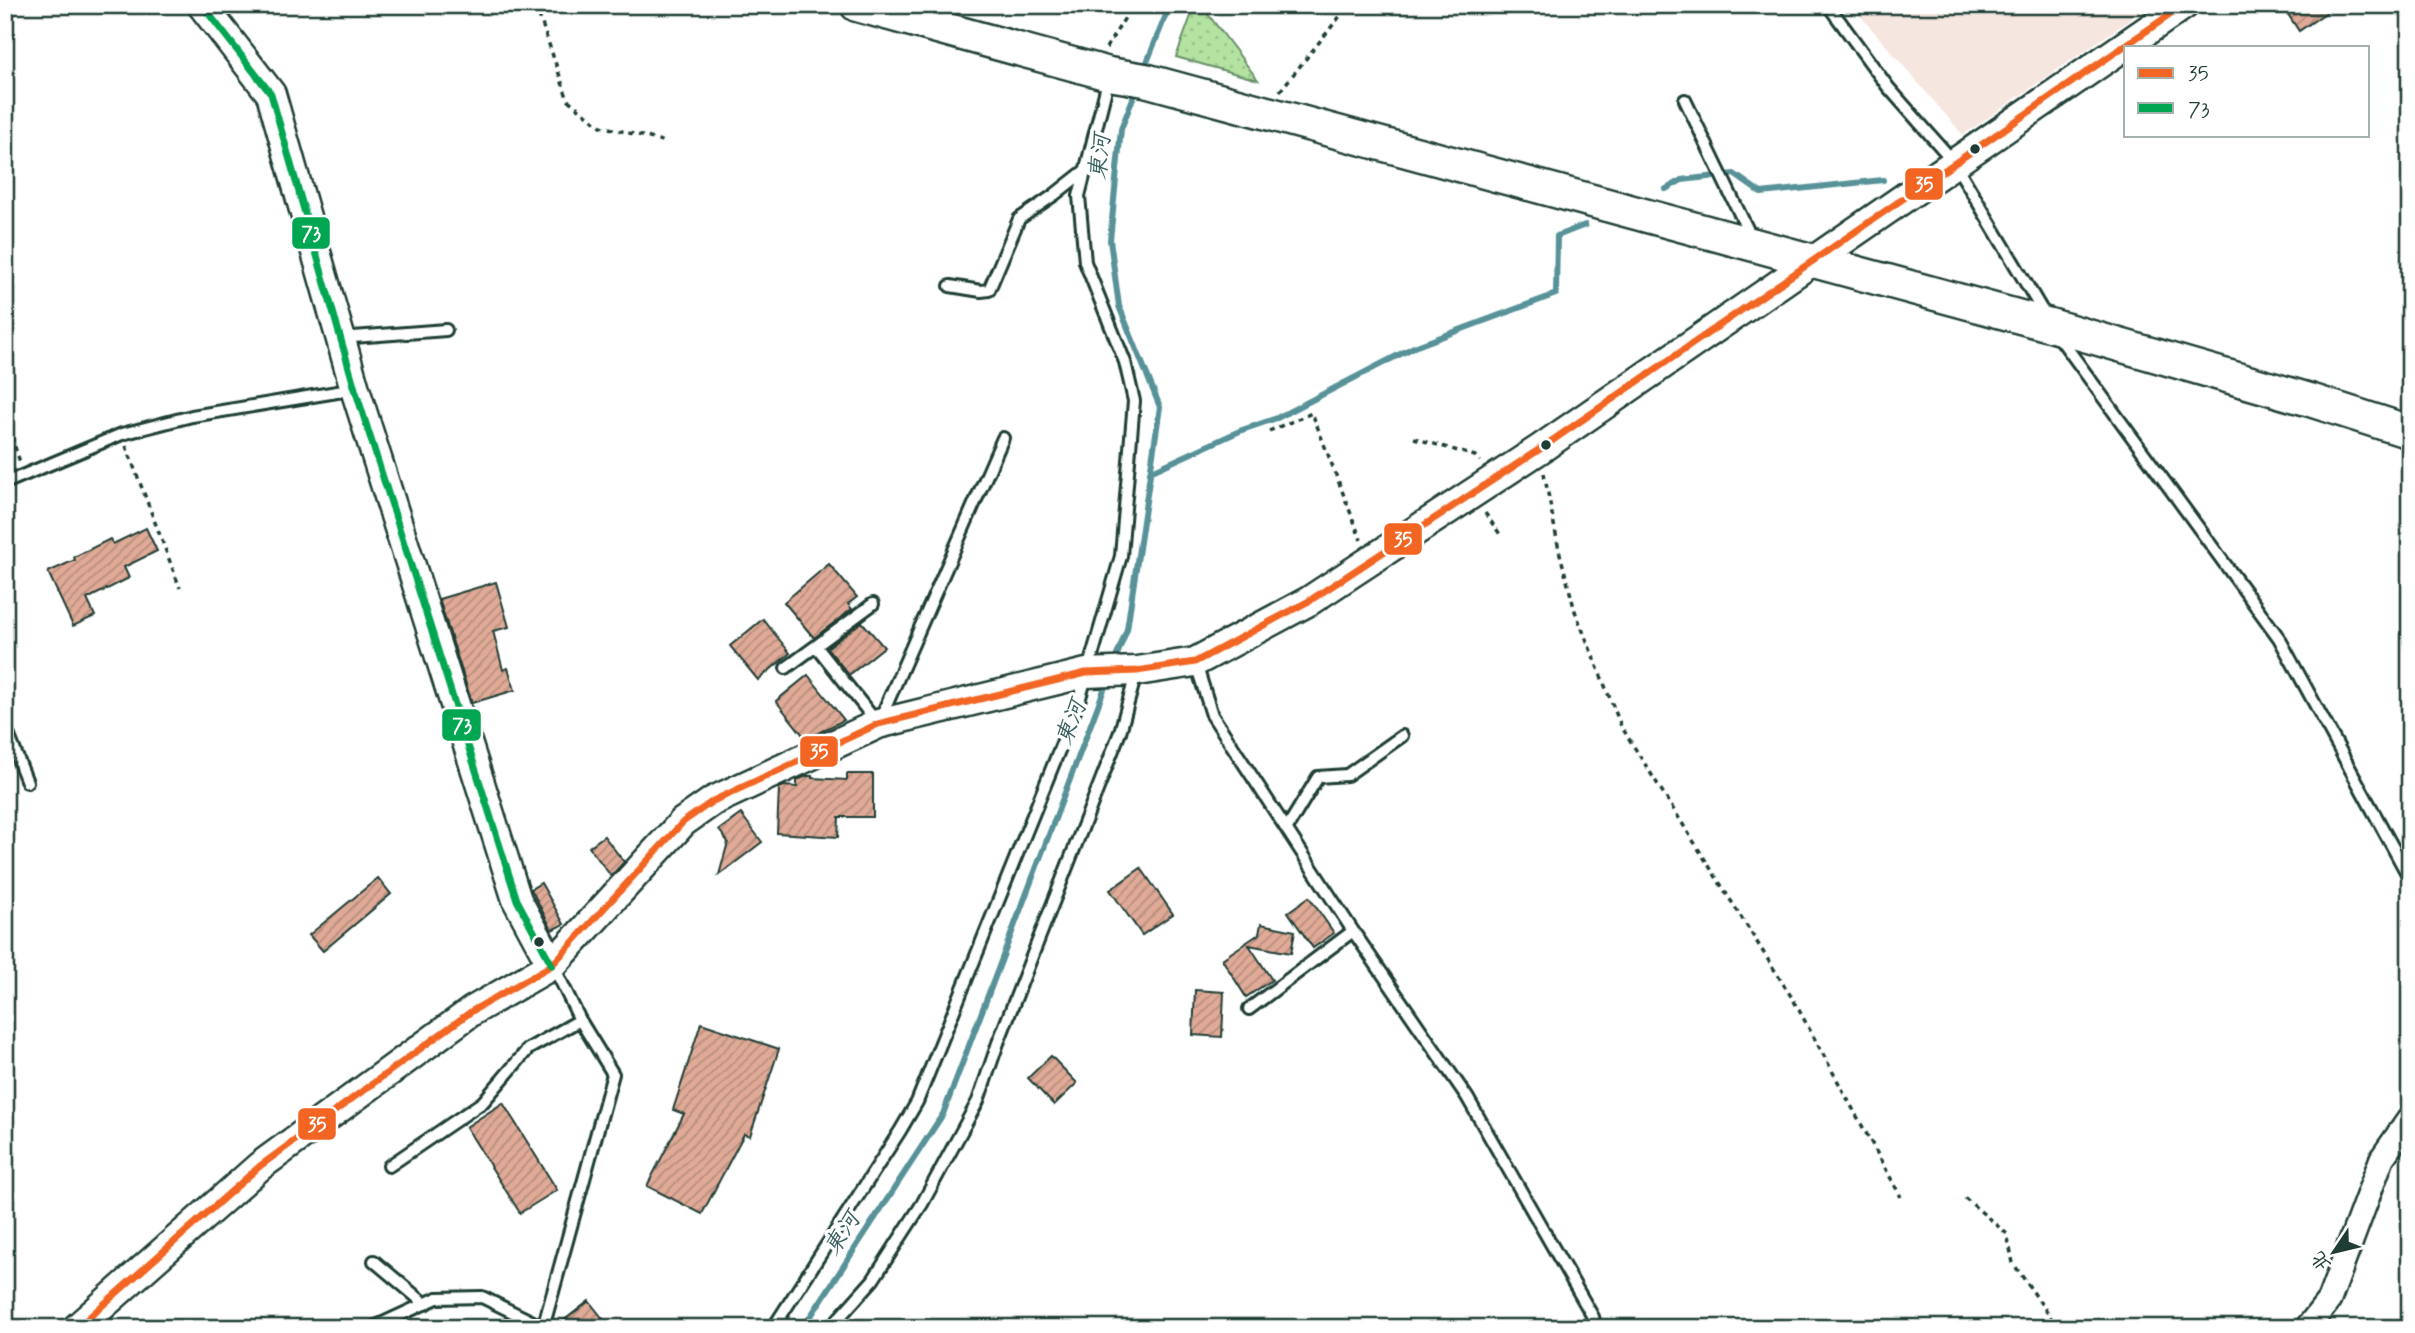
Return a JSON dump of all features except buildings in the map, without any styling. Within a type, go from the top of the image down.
[{"type":"main road","points":[[856,5],[1101,72],[1145,80],[2050,325],[2310,400],[2410,432]]},
{"type":"street","points":[[202,5],[271,94],[355,389],[517,900],[552,965]]},
{"type":"street","points":[[77,1328],[260,1166],[471,1011],[552,965],[683,822],[713,801],[878,724],[1086,673],[1137,671],[1195,662],[1309,601],[1540,449],[2184,5]]},
{"type":"street","points":[[2307,1328],[2329,1300],[2382,1158],[2410,1118]]},
{"type":"lane","points":[[1828,5],[1888,87],[1954,162],[2050,325],[2279,638],[2410,878]]},
{"type":"lane","points":[[773,1328],[917,1102],[1079,701],[1121,556],[1134,401],[1125,362],[1085,262],[1079,196],[1087,169],[1101,72]]},
{"type":"lane","points":[[1685,100],[1754,245]]},
{"type":"lane","points":[[950,286],[981,291],[989,289],[1019,219],[1087,169]]},
{"type":"lane","points":[[340,338],[446,330]]},
{"type":"lane","points":[[5,483],[122,434],[192,416],[355,389]]},
{"type":"lane","points":[[816,646],[878,724],[1003,438]]},
{"type":"lane","points":[[786,668],[873,604]]},
{"type":"lane","points":[[1195,662],[1212,715],[1353,931],[1467,1097],[1593,1317],[1596,1328]]},
{"type":"lane","points":[[830,1328],[873,1280],[922,1204],[978,1101],[998,1043],[1120,732],[1137,671]]},
{"type":"lane","points":[[5,726],[27,782]]},
{"type":"lane","points":[[1287,828],[1318,777],[1347,775],[1402,736]]},
{"type":"lane","points":[[1249,1009],[1353,931]]},
{"type":"lane","points":[[372,1328],[437,1298],[482,1297],[543,1327],[613,1074],[580,1020],[552,965]]},
{"type":"lane","points":[[389,1166],[482,1102],[528,1049],[580,1020]]},
{"type":"lane","points":[[374,1261],[425,1304]]},
{"type":"path","points":[[540,5],[540,15],[568,100],[601,126],[666,142]]},
{"type":"path","points":[[1101,72],[1133,5]]},
{"type":"path","points":[[1262,112],[1349,5]]},
{"type":"path","points":[[1269,431],[1312,413],[1369,562]]},
{"type":"path","points":[[5,418],[23,474]]},
{"type":"path","points":[[122,434],[180,588]]},
{"type":"path","points":[[1414,438],[1475,456],[1483,487],[1502,537]]},
{"type":"path","points":[[1540,449],[1559,550],[1575,611],[1622,726],[1794,1001],[1901,1197]]},
{"type":"path","points":[[1965,1198],[2007,1234],[2013,1263],[2058,1328]]},
{"type":"shaded area","points":[[1851,5],[2151,5],[1963,135]]},
{"type":"green space","points":[[1195,5],[1201,5],[1258,80],[1176,57]]},
{"type":"waterway","name":"東河","points":[[1143,72],[1170,5]]},
{"type":"waterway","name":"東河","points":[[1114,663],[1127,629],[1160,407],[1119,306],[1110,240],[1121,129],[1137,88]]},
{"type":"waterway","points":[[1666,189],[1682,180],[1734,174],[1761,193],[1883,180]]},
{"type":"waterway","points":[[1150,472],[1242,430],[1277,418],[1414,347],[1556,294],[1557,236],[1585,225]]},
{"type":"waterway","name":"東河","points":[[803,1328],[943,1114],[1108,679]]},
{"type":"transit line","name":"73","points":[[202,5],[271,94],[355,389],[517,900],[552,965]]},
{"type":"transit line","name":"35","points":[[2125,46],[2184,5]]},
{"type":"transit line","name":"35","points":[[77,1328],[260,1166],[472,1011],[552,965],[683,822],[713,801],[878,724],[1086,673],[1137,671],[1195,662],[1309,601],[1540,449],[2124,46]]}]
